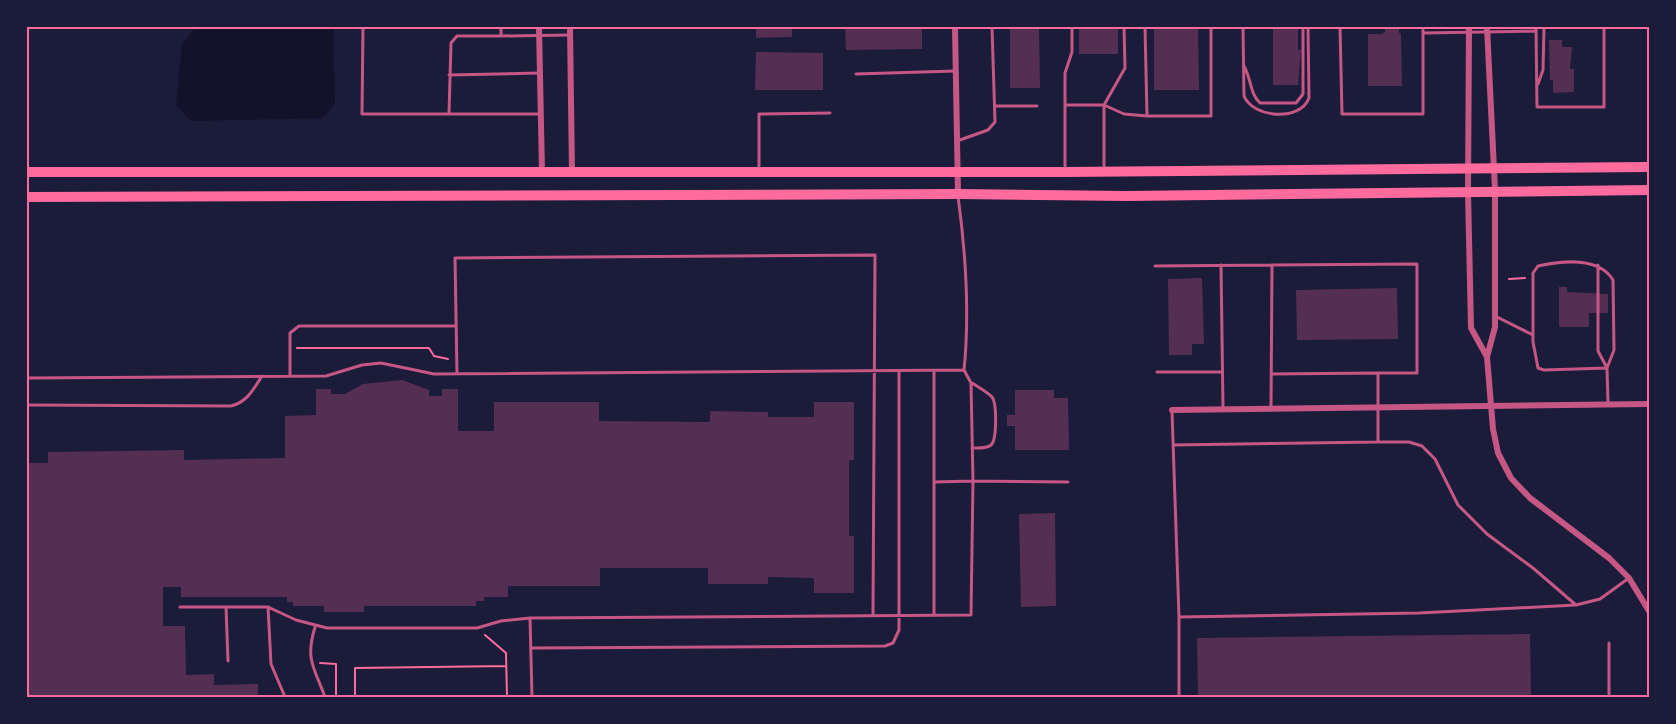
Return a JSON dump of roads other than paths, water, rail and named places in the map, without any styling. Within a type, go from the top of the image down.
[{"type":"main road","points":[[27,172],[958,170],[1065,172],[1649,167]]},
{"type":"main road","points":[[27,197],[958,194],[1127,196],[1649,190]]},
{"type":"street","points":[[539,27],[542,172]]},
{"type":"street","points":[[570,27],[572,172]]},
{"type":"street","points":[[955,27],[958,194]]},
{"type":"street","points":[[1469,29],[1468,192],[1471,328],[1487,357]]},
{"type":"street","points":[[1487,29],[1495,190],[1495,316],[1487,357],[1498,453],[1511,478],[1530,498],[1609,558],[1629,578],[1649,611]]},
{"type":"street","points":[[1172,410],[1649,404]]},
{"type":"lane","points":[[363,27],[362,114],[541,114]]},
{"type":"lane","points":[[501,27],[501,36]]},
{"type":"lane","points":[[957,141],[988,130],[995,122],[992,27]]},
{"type":"lane","points":[[1065,172],[1065,73],[1072,52],[1072,27]]},
{"type":"lane","points":[[1104,171],[1104,105],[1125,68],[1124,27]]},
{"type":"lane","points":[[1146,27],[1147,116]]},
{"type":"lane","points":[[1065,105],[1104,105],[1124,114],[1147,116],[1211,116],[1211,27]]},
{"type":"lane","points":[[1243,27],[1244,96],[1254,110],[1293,113],[1301,110],[1309,98],[1308,27]]},
{"type":"lane","points":[[1243,64],[1251,79],[1252,93],[1260,103],[1296,103],[1303,94],[1303,27]]},
{"type":"lane","points":[[1340,27],[1342,114],[1424,114],[1423,27]]},
{"type":"lane","points":[[1537,88],[1543,70],[1544,27]]},
{"type":"lane","points":[[1423,33],[1469,29],[1536,29],[1537,107],[1604,107],[1604,27]]},
{"type":"lane","points":[[449,114],[451,43],[457,36],[570,35]]},
{"type":"lane","points":[[856,74],[956,71]]},
{"type":"lane","points":[[449,75],[540,73]]},
{"type":"lane","points":[[995,106],[1038,106]]},
{"type":"lane","points":[[759,171],[759,114],[830,113]]},
{"type":"lane","points":[[180,607],[268,608],[315,627],[477,628],[501,621],[530,618],[971,615],[973,481],[971,383],[964,370],[968,327],[967,266],[958,194]]},
{"type":"lane","points":[[457,374],[455,258],[875,255],[873,615]]},
{"type":"lane","points":[[1607,368],[1544,370],[1538,368],[1533,335],[1533,278],[1538,266],[1556,262],[1598,265],[1609,273],[1613,280],[1614,350],[1607,368],[1608,405]]},
{"type":"lane","points":[[1155,266],[1418,264],[1418,373],[1271,374]]},
{"type":"lane","points":[[1221,265],[1223,410]]},
{"type":"lane","points":[[1271,409],[1272,265]]},
{"type":"lane","points":[[1598,265],[1599,351],[1607,368]]},
{"type":"lane","points":[[1495,316],[1533,335]]},
{"type":"lane","points":[[290,376],[290,333],[299,326],[456,327]]},
{"type":"lane","points":[[27,378],[330,375],[381,363],[428,374],[964,370]]},
{"type":"lane","points":[[531,648],[885,646],[893,643],[898,636],[899,615],[899,371]]},
{"type":"lane","points":[[934,371],[934,615]]},
{"type":"lane","points":[[1157,372],[1222,372]]},
{"type":"lane","points":[[1378,373],[1378,442]]},
{"type":"lane","points":[[27,405],[231,406],[240,404],[249,396],[262,376]]},
{"type":"lane","points":[[971,383],[992,397],[995,404],[995,438],[992,444],[984,448],[972,448]]},
{"type":"lane","points":[[1172,410],[1179,617],[1179,697]]},
{"type":"lane","points":[[1173,445],[1409,442],[1422,446],[1435,459],[1458,505],[1487,534],[1533,568],[1576,605]]},
{"type":"lane","points":[[934,482],[1068,482]]},
{"type":"lane","points":[[1179,617],[1409,613],[1576,605],[1600,599],[1629,578]]},
{"type":"lane","points":[[226,607],[228,661]]},
{"type":"lane","points":[[268,608],[272,664],[285,697]]},
{"type":"lane","points":[[530,618],[532,697]]},
{"type":"lane","points":[[315,627],[309,652],[311,663],[325,697]]},
{"type":"lane","points":[[1609,643],[1609,697]]}]
